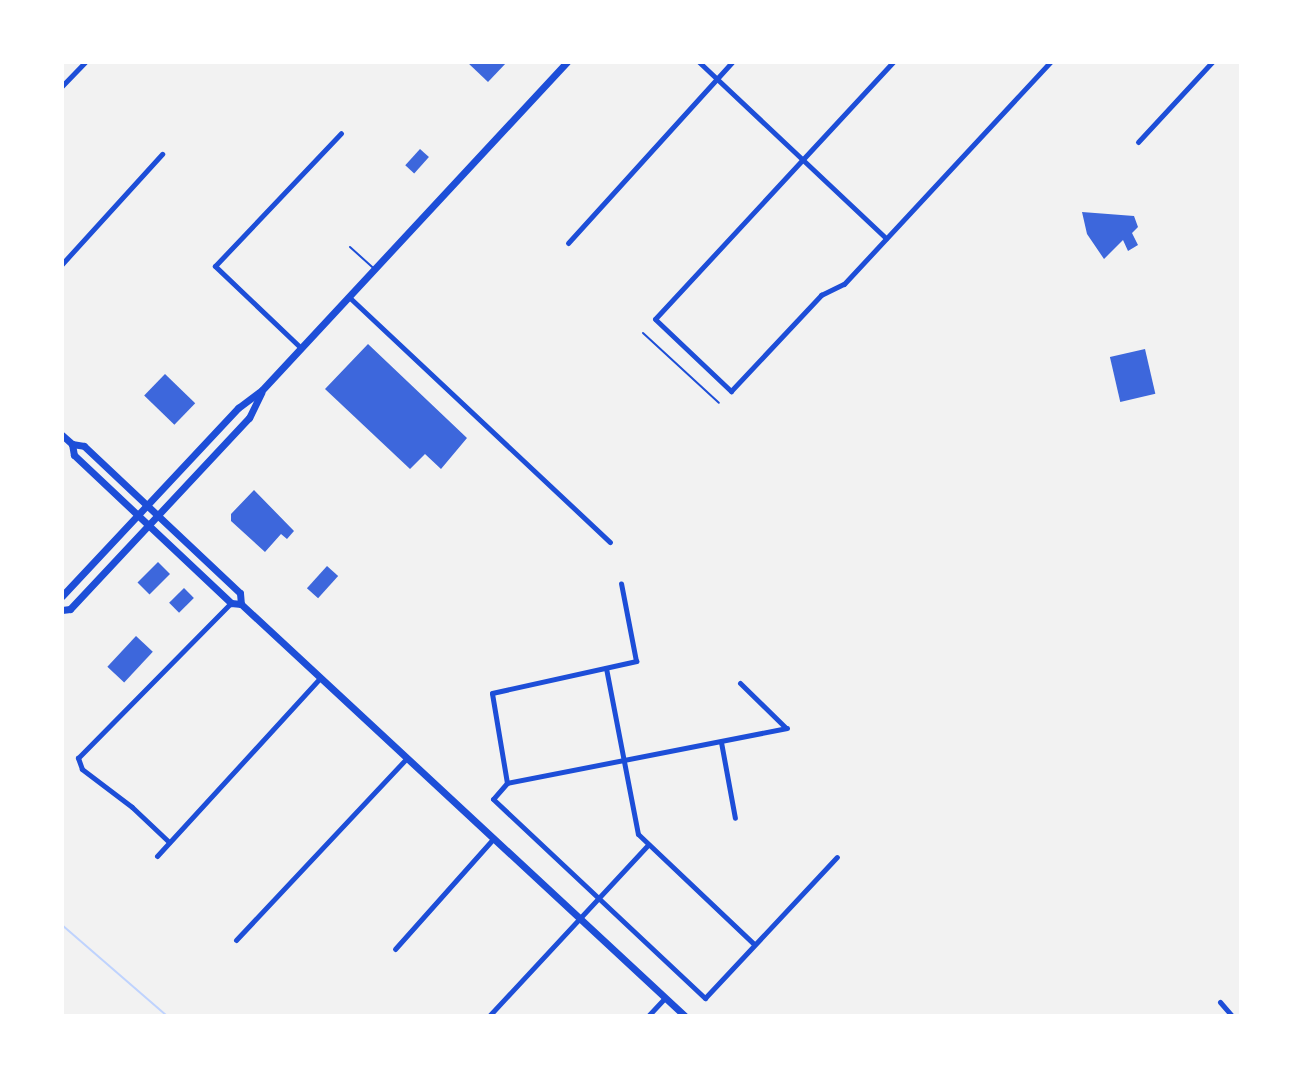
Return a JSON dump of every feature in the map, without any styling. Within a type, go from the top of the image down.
[{"type":"main road","points":[[62,596],[238,408],[262,390],[567,62]]},
{"type":"main road","points":[[62,610],[70,609],[249,418],[262,390]]},
{"type":"main road","points":[[62,435],[72,444],[84,446],[147,505],[240,593],[241,604]]},
{"type":"main road","points":[[72,444],[74,455],[231,603],[241,604],[685,1016]]},
{"type":"street","points":[[62,86],[85,62]]},
{"type":"street","points":[[699,62],[886,238]]},
{"type":"street","points":[[568,243],[732,62]]},
{"type":"street","points":[[893,62],[655,319],[731,391],[821,295],[844,284],[1050,62]]},
{"type":"street","points":[[1138,142],[1212,62]]},
{"type":"street","points":[[301,348],[215,266],[341,133]]},
{"type":"street","points":[[62,264],[162,154]]},
{"type":"street","points":[[349,297],[610,542]]},
{"type":"street","points":[[507,783],[492,693],[636,661],[621,583]]},
{"type":"street","points":[[169,842],[132,807],[82,769],[78,758],[231,603]]},
{"type":"street","points":[[606,668],[626,759],[638,834],[647,846],[754,944]]},
{"type":"street","points":[[157,856],[319,679]]},
{"type":"street","points":[[740,683],[787,728],[507,783],[493,799],[705,998],[837,857]]},
{"type":"street","points":[[721,742],[735,818]]},
{"type":"street","points":[[236,940],[406,759]]},
{"type":"street","points":[[395,949],[493,839]]},
{"type":"street","points":[[489,1016],[647,846]]},
{"type":"street","points":[[648,1016],[665,998]]},
{"type":"street","points":[[1220,1002],[1232,1016]]},
{"type":"lane","points":[[350,247],[374,269]]},
{"type":"lane","points":[[643,333],[719,403]]},
{"type":"building","points":[[467,62],[507,62],[488,82]]},
{"type":"building","points":[[420,149],[429,157],[414,173],[405,165]]},
{"type":"building","points":[[1082,212],[1134,216],[1138,227],[1132,233],[1138,245],[1128,251],[1123,240],[1104,259],[1087,234]]},
{"type":"building","points":[[368,344],[467,438],[441,469],[425,454],[410,469],[325,389]]},
{"type":"building","points":[[1145,349],[1155,394],[1120,402],[1110,357]]},
{"type":"building","points":[[165,374],[195,403],[174,425],[144,396]]},
{"type":"building","points":[[254,490],[294,531],[287,539],[281,534],[265,552],[231,521],[231,514]]},
{"type":"building","points":[[158,562],[170,574],[150,595],[137,583]]},
{"type":"building","points":[[327,566],[338,576],[318,598],[307,588]]},
{"type":"building","points":[[184,588],[194,598],[179,613],[169,603]]},
{"type":"building","points":[[136,636],[153,652],[124,682],[107,667]]},
{"type":"waterway","points":[[62,925],[167,1016]]}]
